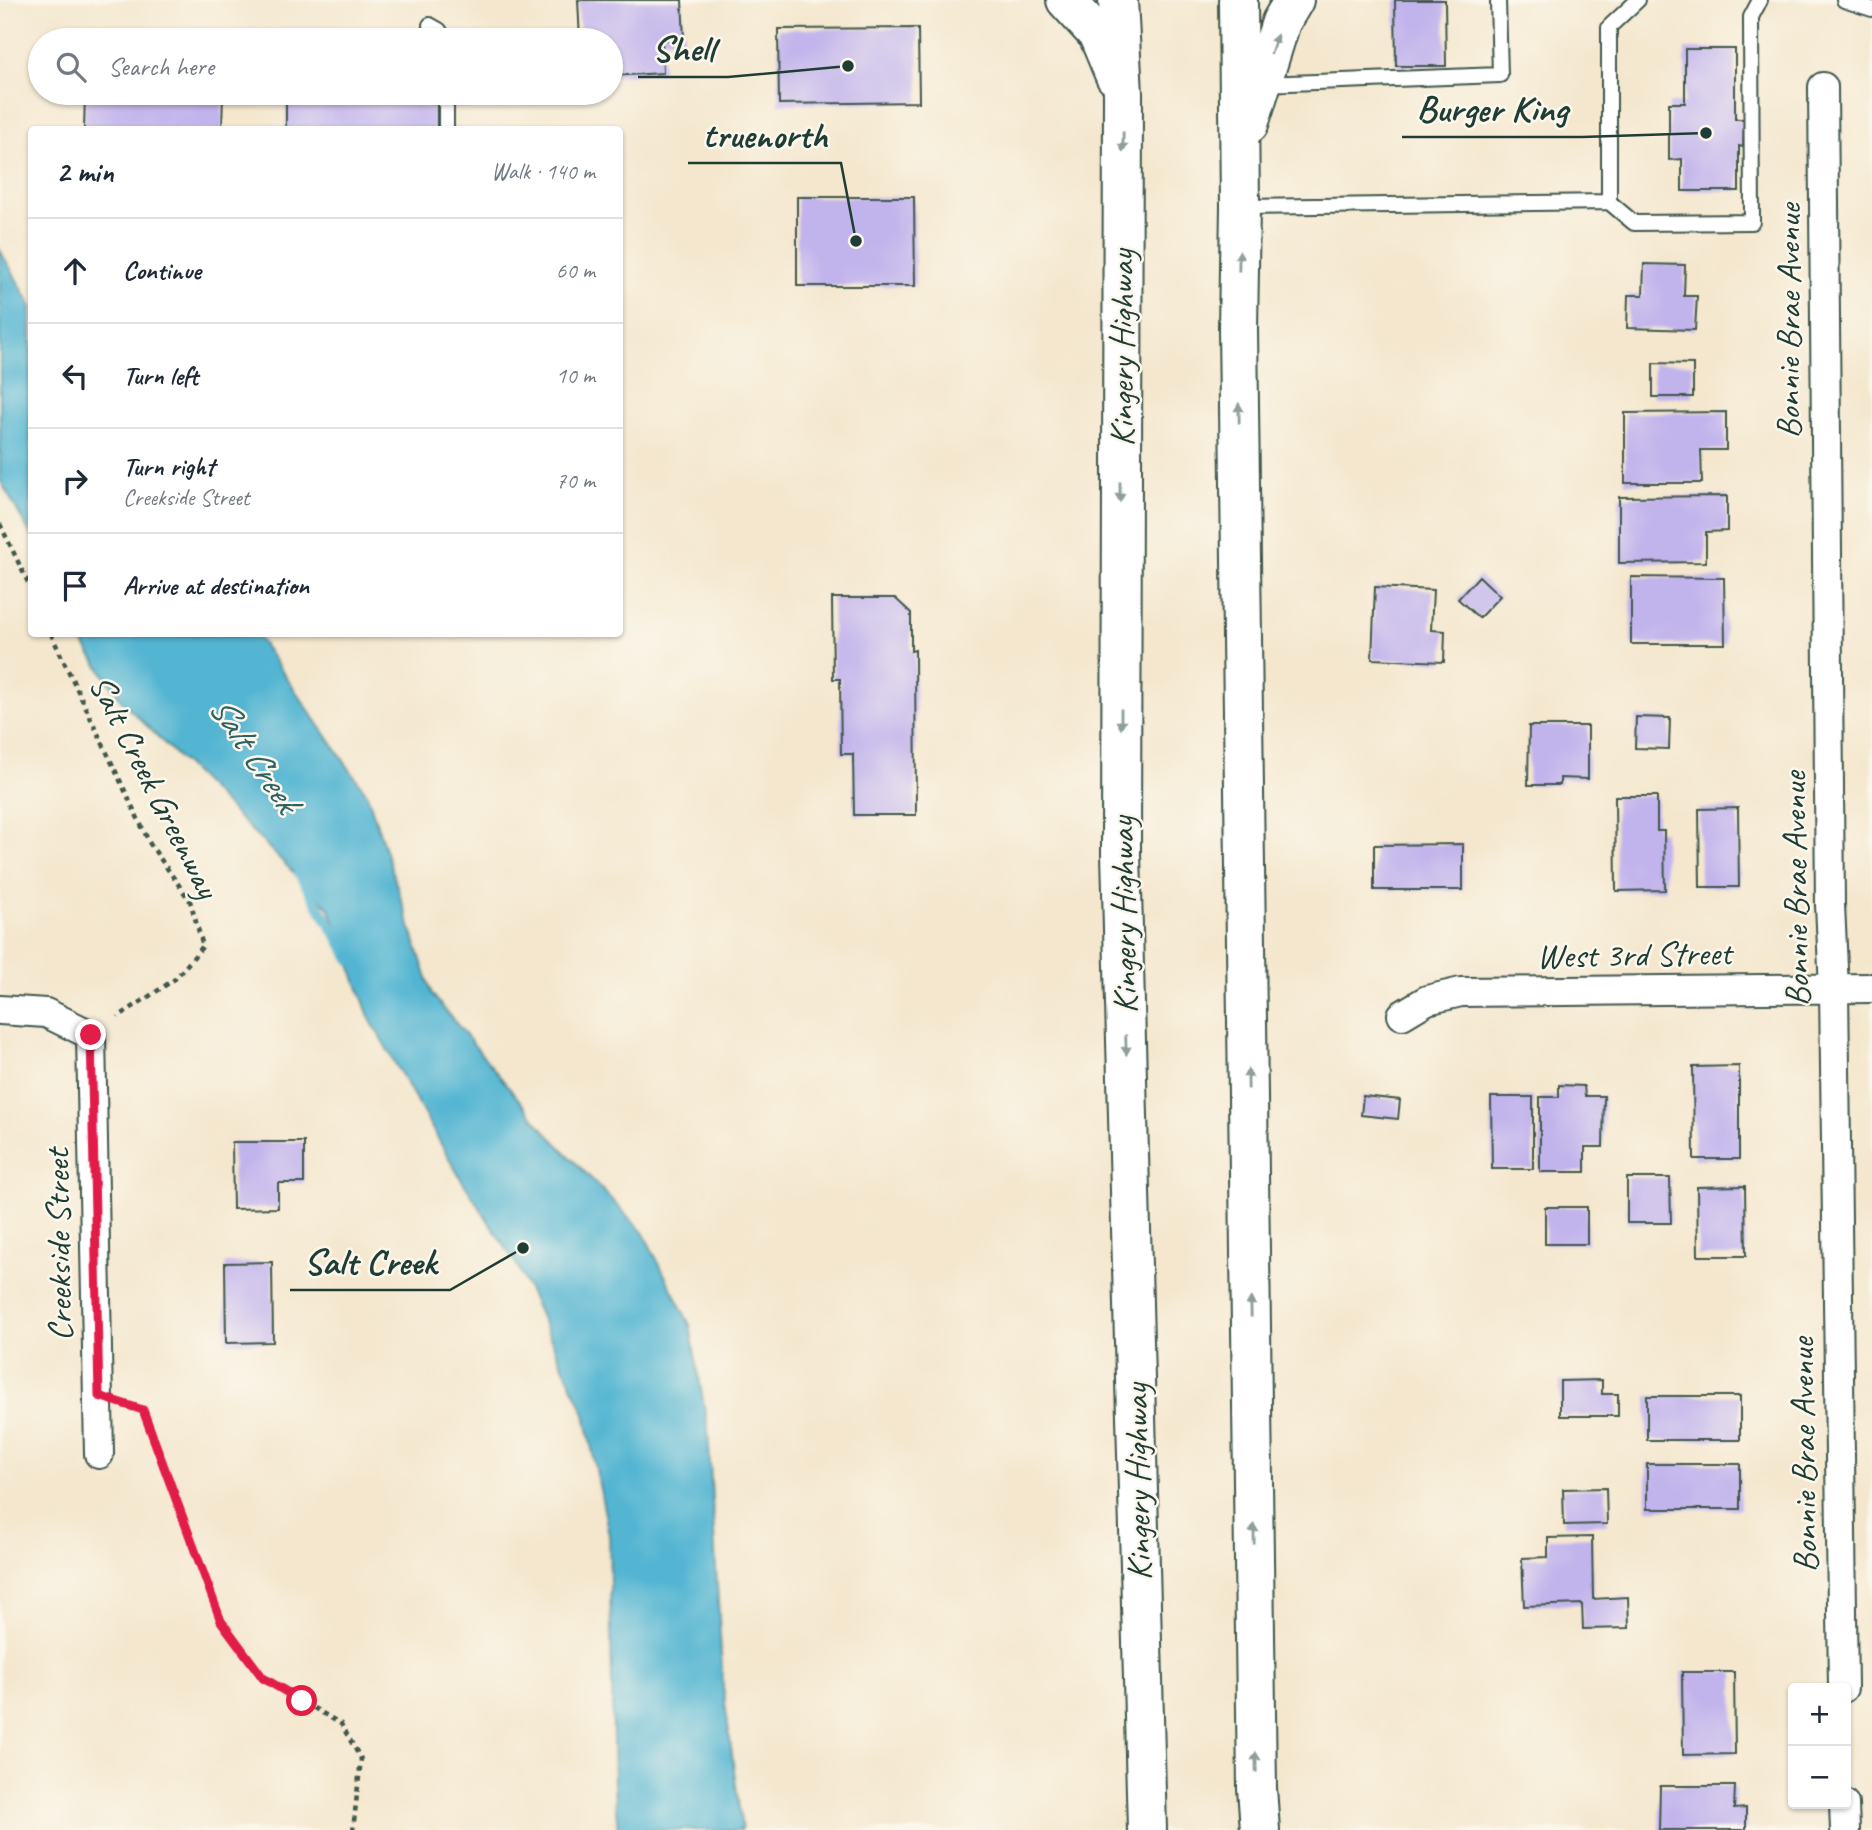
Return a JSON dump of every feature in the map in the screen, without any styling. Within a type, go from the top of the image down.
[{"type":"highway","points":[[1066,0],[1098,35],[1123,94]]},
{"type":"highway","name":"Kingery Highway","points":[[1118,0],[1123,94],[1121,853],[1147,1830]]},
{"type":"highway","points":[[1238,0],[1239,426],[1257,1788],[1260,1830]]},
{"type":"highway","points":[[1239,156],[1281,22],[1294,0]]},
{"type":"street","name":"Bonnie Brae Avenue","points":[[1823,88],[1829,877],[1834,989],[1843,1683]]},
{"type":"street","name":"West 3rd Street","points":[[1402,1015],[1427,1000],[1461,992],[1872,988]]},
{"type":"street","points":[[0,1010],[46,1013],[91,1035]]},
{"type":"street","name":"Creekside Street","points":[[91,1035],[99,1454]]},
{"type":"street","points":[[1844,1809],[1844,1830]]},
{"type":"lane","points":[[1262,84],[1500,75],[1498,0]]},
{"type":"lane","points":[[1609,202],[1609,27],[1638,0]]},
{"type":"lane","points":[[1240,207],[1609,202],[1634,223],[1752,222],[1752,17],[1760,0]]},
{"type":"lane","points":[[1844,0],[1849,4],[1872,9]]},
{"type":"lane","points":[[430,24],[436,28]]},
{"type":"lane","points":[[446,105],[446,126]]},
{"type":"path","points":[[0,524],[28,583]]},
{"type":"path","name":"Salt Creek Greenway","points":[[52,637],[150,844],[190,901],[202,946],[175,979],[91,1035]]},
{"type":"path","points":[[99,1396],[143,1410],[221,1621],[263,1678],[341,1724],[361,1759],[353,1830]]},
{"type":"water","points":[[0,250],[28,300],[28,530],[0,480]]},
{"type":"water","points":[[79,637],[258,637],[367,794],[432,994],[544,1130],[643,1232],[690,1325],[708,1429],[723,1687],[742,1830],[618,1830],[614,1789],[609,1535],[585,1414],[518,1267],[458,1174],[370,1019],[329,908],[122,701]]},
{"type":"building","points":[[578,0],[682,0],[684,40],[662,40],[663,73],[623,75],[623,28],[579,28]]},
{"type":"building","points":[[1395,0],[1445,0],[1446,66],[1396,66]]},
{"type":"building","points":[[918,28],[919,102],[779,104],[778,29]]},
{"type":"building","points":[[1685,49],[1735,49],[1735,119],[1744,119],[1743,147],[1739,146],[1739,191],[1682,191],[1682,159],[1669,160],[1669,103],[1685,103]]},
{"type":"building","points":[[85,105],[223,105],[222,126],[84,126]]},
{"type":"building","points":[[286,105],[437,105],[437,126],[286,126]]},
{"type":"building","points":[[797,197],[914,197],[915,286],[797,286]]},
{"type":"building","points":[[1644,264],[1685,265],[1684,296],[1697,296],[1695,330],[1627,328],[1628,295],[1643,295]]},
{"type":"building","points":[[1653,363],[1693,364],[1693,397],[1653,397]]},
{"type":"building","points":[[1726,412],[1726,450],[1701,450],[1702,483],[1625,483],[1625,413]]},
{"type":"building","points":[[1727,496],[1727,531],[1706,532],[1706,562],[1619,563],[1619,497]]},
{"type":"building","points":[[1479,576],[1500,596],[1479,618],[1458,599]]},
{"type":"building","points":[[1631,577],[1724,578],[1725,644],[1631,644]]},
{"type":"building","points":[[1375,587],[1433,590],[1431,630],[1445,631],[1444,662],[1372,659]]},
{"type":"building","points":[[832,598],[895,598],[911,613],[911,651],[915,650],[916,815],[854,815],[853,754],[841,754],[840,679],[833,679]]},
{"type":"building","points":[[1636,717],[1670,718],[1669,749],[1635,748]]},
{"type":"building","points":[[1529,726],[1588,726],[1588,779],[1560,778],[1560,785],[1528,785]]},
{"type":"building","points":[[1615,796],[1657,796],[1657,831],[1664,831],[1665,890],[1616,891]]},
{"type":"building","points":[[1738,808],[1739,887],[1700,887],[1699,809]]},
{"type":"building","points":[[1463,844],[1463,890],[1374,890],[1374,845]]},
{"type":"building","points":[[1739,1066],[1739,1159],[1694,1159],[1693,1067]]},
{"type":"building","points":[[1559,1085],[1584,1086],[1585,1096],[1604,1096],[1603,1147],[1585,1147],[1585,1172],[1540,1172],[1540,1097],[1559,1097]]},
{"type":"building","points":[[1363,1096],[1400,1100],[1398,1119],[1361,1115]]},
{"type":"building","points":[[1491,1097],[1533,1097],[1533,1169],[1492,1169]]},
{"type":"building","points":[[232,1142],[304,1142],[304,1183],[278,1183],[278,1208],[233,1209]]},
{"type":"building","points":[[1627,1178],[1670,1178],[1671,1223],[1627,1223]]},
{"type":"building","points":[[1745,1186],[1746,1256],[1698,1256],[1697,1187]]},
{"type":"building","points":[[1545,1207],[1587,1207],[1587,1244],[1545,1244]]},
{"type":"building","points":[[272,1262],[273,1342],[226,1343],[225,1263]]},
{"type":"building","points":[[1602,1380],[1602,1394],[1618,1394],[1618,1416],[1560,1416],[1560,1381]]},
{"type":"building","points":[[1647,1396],[1740,1396],[1740,1440],[1647,1440]]},
{"type":"building","points":[[1647,1464],[1740,1464],[1740,1509],[1647,1509]]},
{"type":"building","points":[[1606,1488],[1607,1524],[1564,1525],[1563,1489]]},
{"type":"building","points":[[1592,1537],[1593,1599],[1628,1597],[1629,1628],[1583,1629],[1582,1604],[1524,1606],[1522,1558],[1548,1557],[1548,1538]]},
{"type":"building","points":[[1682,1672],[1734,1672],[1735,1754],[1683,1755]]},
{"type":"building","points":[[1660,1786],[1735,1786],[1734,1809],[1746,1808],[1746,1830],[1659,1830]]},
{"type":"waterway","name":"Salt Creek","points":[[298,872],[351,960]]},
{"type":"place","name":"Shell","points":[[848,66]]},
{"type":"place","name":"Burger King","points":[[1706,133]]},
{"type":"place","name":"truenorth","points":[[856,241]]},
{"type":"place","name":"Salt Creek","points":[[523,1248]]},
{"type":"route","points":[[91,1035],[99,1396],[143,1410],[221,1621],[263,1678],[302,1701]]}]
